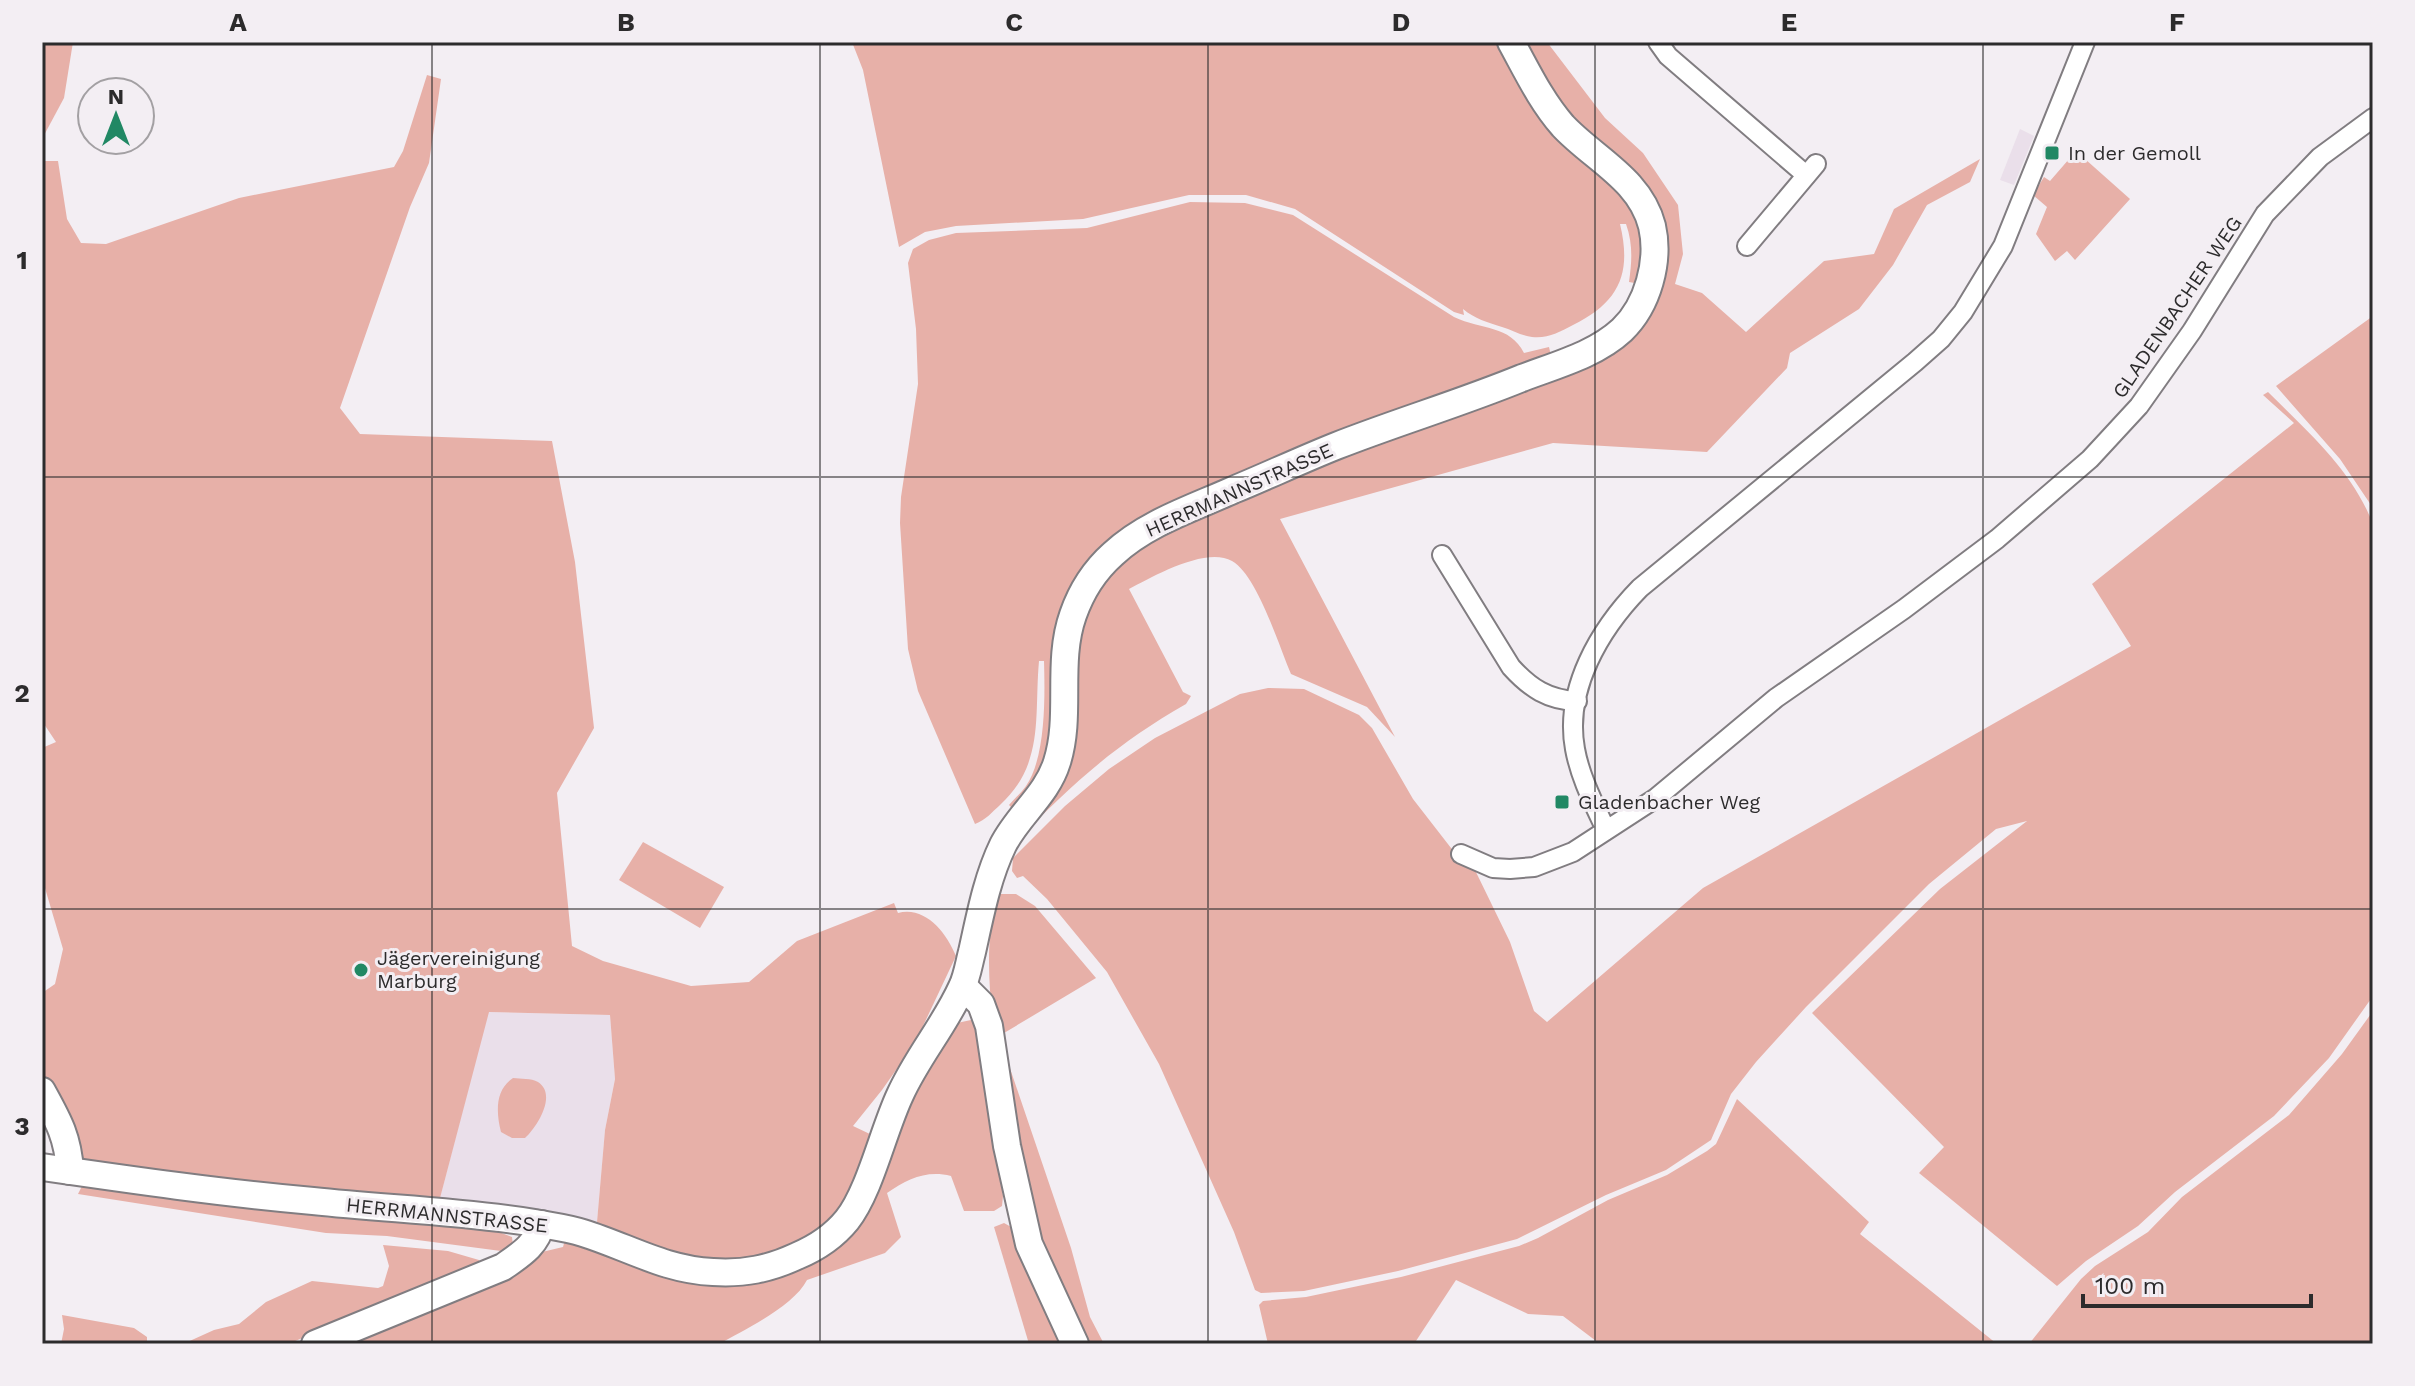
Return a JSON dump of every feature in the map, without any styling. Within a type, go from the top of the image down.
[{"type":"street","name":"HERRMANNSTRASSE","points":[[42,1167],[149,1184],[314,1202],[493,1216],[583,1233],[676,1268],[710,1272],[753,1272],[805,1253],[836,1231],[856,1205],[901,1092],[963,986],[982,906],[1002,847],[1012,829],[1044,790],[1056,768],[1063,731],[1063,654],[1074,611],[1092,578],[1112,555],[1151,528],[1185,511],[1339,445],[1583,355],[1624,328],[1636,312],[1646,292],[1654,251],[1654,236],[1646,210],[1637,193],[1622,177],[1582,144],[1551,111],[1511,42]]},
{"type":"street","points":[[1658,42],[1668,56],[1811,170],[1747,246]]},
{"type":"street","points":[[1606,830],[1587,789],[1575,750],[1573,729],[1589,659],[1604,631],[1620,608],[1640,588],[1941,339],[1963,312],[2003,246],[2085,42]]},
{"type":"street","name":"GLADENBACHER WEG","points":[[1461,854],[1493,868],[1510,869],[1534,867],[1573,852],[1656,798],[1776,698],[1904,609],[1997,539],[2090,459],[2139,406],[2157,384],[2265,214],[2320,157],[2373,118]]},
{"type":"street","points":[[1442,555],[1511,667],[1523,680],[1550,698],[1577,701]]},
{"type":"street","points":[[963,986],[981,1004],[989,1026],[1007,1146],[1029,1244],[1075,1344]]},
{"type":"street","points":[[42,1167],[48,1135],[45,1097]]},
{"type":"street","points":[[45,1097],[63,1128],[70,1171]]},
{"type":"street","points":[[315,1344],[503,1267],[528,1248],[539,1235],[541,1224]]},
{"type":"shaded area","points":[[42,42],[73,42],[64,98],[42,139]]},
{"type":"shaded area","points":[[852,42],[1498,42],[1500,53],[1516,62],[1620,182],[1644,227],[1640,284],[1629,282],[1630,239],[1626,224],[1620,224],[1623,272],[1611,296],[1589,316],[1563,330],[1543,337],[1528,336],[1481,320],[1463,309],[1464,315],[1454,312],[1295,209],[1246,195],[1189,195],[1083,219],[956,226],[925,232],[899,247],[863,70]]},
{"type":"shaded area","points":[[1520,42],[1547,42],[1605,118],[1643,153],[1678,205],[1683,254],[1675,284],[1702,293],[1746,332],[1824,261],[1874,254],[1894,209],[1980,159],[1970,182],[1927,205],[1893,265],[1859,309],[1790,353],[1787,368],[1707,452],[1553,443],[1280,519],[1395,737],[1367,707],[1291,674],[1258,596],[1250,581],[1232,561],[1221,557],[1194,560],[1129,589],[1183,692],[1191,696],[1186,704],[1137,735],[1094,768],[1013,845],[1034,815],[1073,650],[1092,594],[1121,557],[1153,534],[1354,449],[1502,401],[1536,387],[1617,344],[1663,252],[1578,127],[1547,89]]},
{"type":"shaded area","points":[[427,75],[441,79],[429,163],[410,207],[340,408],[360,434],[552,441],[575,562],[594,728],[557,793],[572,946],[603,961],[691,986],[749,982],[797,941],[894,903],[898,913],[917,913],[926,917],[947,938],[956,956],[915,1043],[853,1126],[872,1135],[915,1090],[957,1023],[971,1020],[978,1030],[1002,1206],[994,1211],[964,1211],[951,1176],[933,1174],[910,1180],[887,1193],[901,1237],[885,1253],[807,1280],[801,1290],[780,1308],[719,1344],[353,1344],[510,1279],[542,1252],[563,1247],[571,1218],[597,1222],[605,1130],[615,1079],[610,1015],[489,1012],[439,1202],[88,1165],[79,1153],[65,1114],[42,1074],[42,993],[55,984],[63,949],[42,878],[42,748],[56,742],[42,721],[42,161],[58,161],[67,219],[81,243],[106,244],[239,198],[394,167],[403,151]]},
{"type":"shaded area","points":[[2020,129],[2034,136],[2014,185],[2000,180]]},
{"type":"shaded area","points":[[2076,151],[2130,199],[2075,260],[2067,251],[2055,261],[2036,234],[2047,207],[2033,195],[2044,177],[2050,181]]},
{"type":"shaded area","points":[[1190,202],[1245,203],[1293,215],[1454,317],[1511,337],[1524,353],[1549,347],[1552,360],[1097,557],[1049,763],[1018,814],[1009,805],[1033,774],[1041,743],[1044,661],[1039,661],[1031,756],[1014,789],[986,818],[975,824],[918,691],[908,649],[900,523],[918,384],[916,329],[908,263],[913,249],[929,240],[956,233],[1087,228]]},
{"type":"shaded area","points":[[2373,316],[2373,508],[2340,459],[2276,386]]},
{"type":"shaded area","points":[[2268,392],[2341,469],[2373,524],[2373,996],[2329,1058],[2274,1116],[2175,1192],[2138,1226],[2086,1261],[2057,1286],[1919,1173],[1944,1147],[1812,1013],[1940,889],[2027,821],[1996,829],[1929,884],[1806,1007],[1756,1062],[1731,1094],[1711,1140],[1666,1170],[1606,1195],[1517,1239],[1398,1271],[1304,1291],[1261,1293],[1255,1290],[1234,1232],[1159,1064],[1107,972],[1047,899],[1023,876],[1017,878],[1012,871],[1013,858],[1065,806],[1109,769],[1155,738],[1240,694],[1268,688],[1304,689],[1359,715],[1372,728],[1413,799],[1458,857],[1474,868],[1510,942],[1534,1011],[1547,1022],[1703,888],[2131,646],[2092,584],[2294,423],[2263,395]]},
{"type":"shaded area","points":[[643,842],[724,887],[700,928],[619,880]]},
{"type":"shaded area","points":[[999,894],[1016,894],[1035,906],[1096,978],[999,1036],[1071,1248],[1090,1317],[1104,1344],[1082,1344],[1034,1241],[990,991],[990,942]]},
{"type":"shaded area","points":[[2373,1011],[2373,1344],[2029,1344],[2095,1266],[2148,1232],[2182,1197],[2289,1115],[2342,1054]]},
{"type":"shaded area","points":[[488,1012],[610,1015],[615,1079],[605,1130],[597,1222],[439,1202]]},
{"type":"shaded area","points":[[513,1078],[538,1082],[546,1095],[543,1111],[525,1138],[512,1138],[501,1132],[499,1124],[500,1095]]},
{"type":"shaded area","points":[[1737,1099],[1869,1222],[1860,1234],[1997,1344],[1600,1344],[1563,1316],[1528,1314],[1456,1280],[1414,1344],[1268,1344],[1259,1305],[1263,1301],[1306,1297],[1401,1277],[1519,1246],[1538,1238],[1608,1200],[1667,1175],[1707,1151],[1716,1144]]},
{"type":"shaded area","points":[[82,1186],[324,1217],[491,1229],[512,1237],[513,1246],[501,1251],[387,1236],[326,1233],[78,1194]]},
{"type":"shaded area","points":[[1004,1223],[1013,1228],[1063,1344],[1029,1344],[994,1227]]},
{"type":"shaded area","points":[[383,1245],[448,1251],[479,1260],[481,1264],[288,1344],[183,1344],[214,1330],[239,1324],[266,1302],[312,1281],[383,1286],[389,1266]]},
{"type":"shaded area","points":[[62,1315],[134,1328],[147,1337],[147,1344],[61,1344],[64,1329]]},
{"type":"place","name":"In der Gemoll","points":[[2052,153]]},
{"type":"place","name":"Gladenbacher Weg","points":[[1562,802]]},
{"type":"place","name":"Jägervereinigung Marburg","points":[[361,970]]}]
